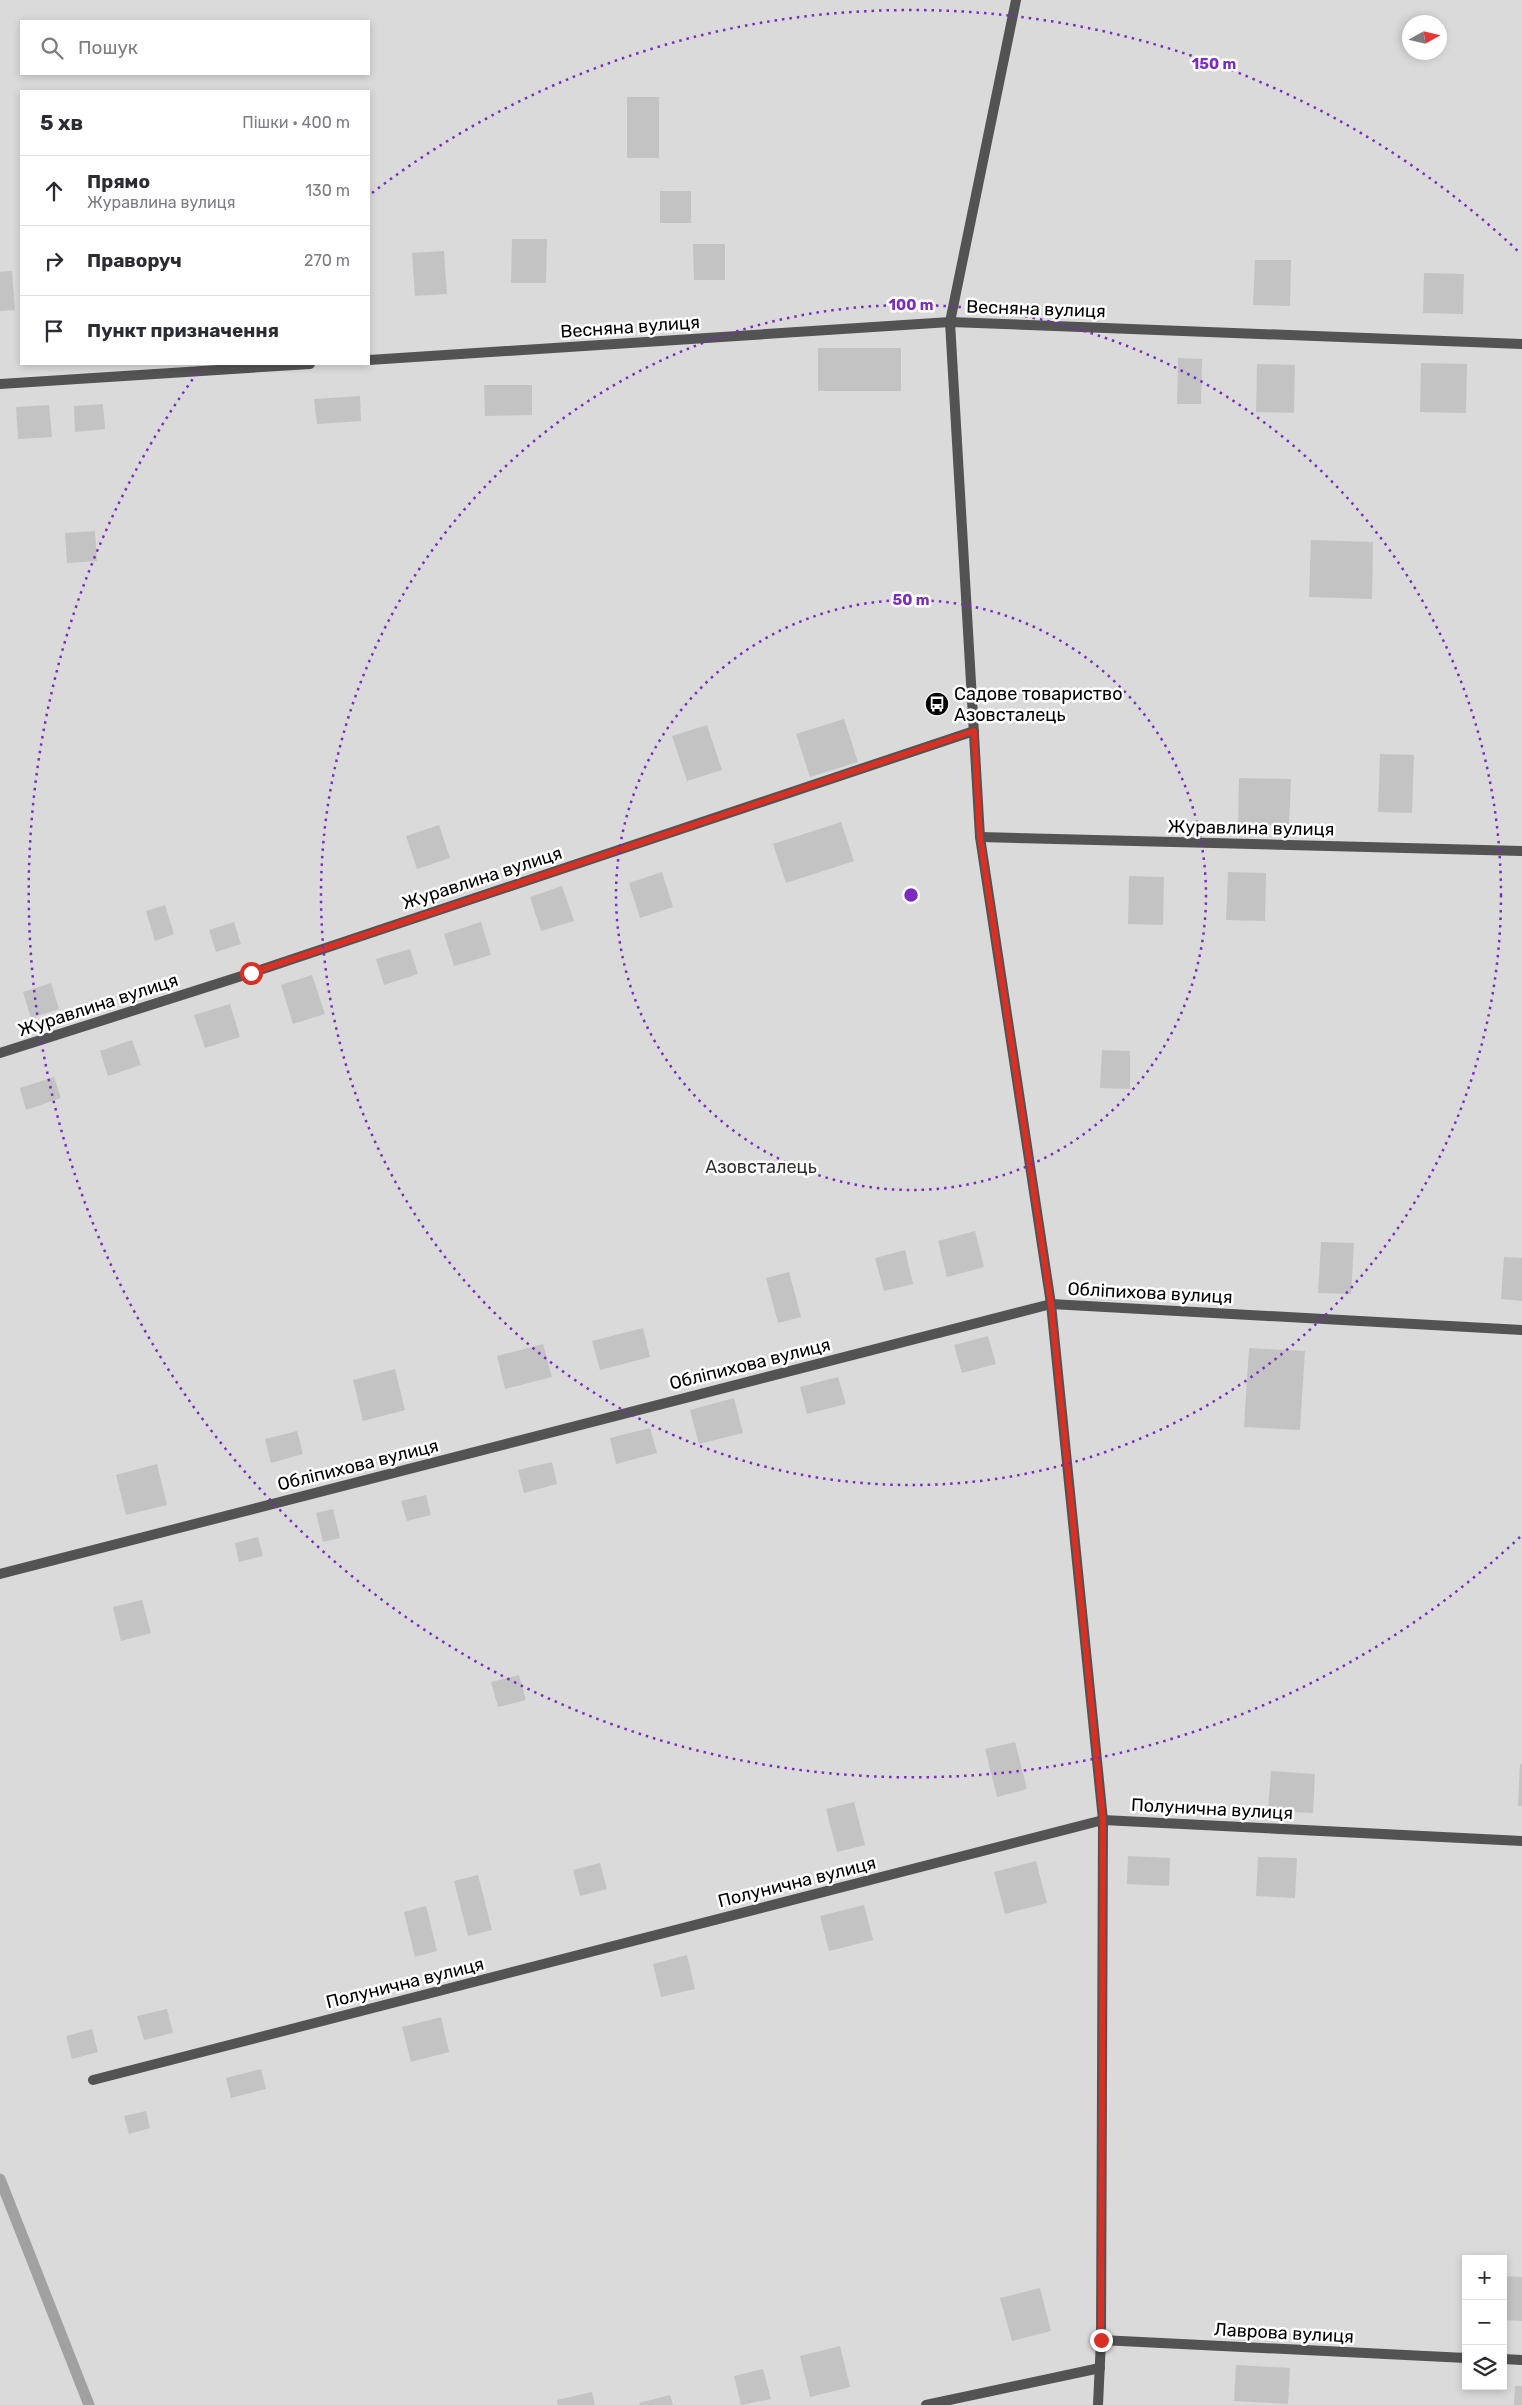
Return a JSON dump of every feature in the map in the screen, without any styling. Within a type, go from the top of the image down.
[{"type":"street","points":[[1016,0],[950,322],[980,837],[1051,1304],[1103,1820],[1101,2340],[1098,2405]]},
{"type":"street","name":"Весняна вулиця","points":[[370,360],[950,322],[1522,344]]},
{"type":"street","points":[[0,384],[294,365]]},
{"type":"street","name":"Журавлина вулиця","points":[[0,1053],[251,973],[974,731]]},
{"type":"street","name":"Журавлина вулиця","points":[[980,837],[1522,851]]},
{"type":"street","name":"Обліпихова вулиця","points":[[0,1574],[1051,1304],[1522,1330]]},
{"type":"street","name":"Полунична вулиця","points":[[93,2080],[1103,1820],[1522,1841]]},
{"type":"street","name":"Лаврова вулиця","points":[[1101,2340],[1462,2358]]},
{"type":"street","points":[[1507,2359],[1522,2360]]},
{"type":"street","points":[[926,2405],[1100,2368]]},
{"type":"green space","name":"Азовсталець","points":[[0,0],[1522,0],[1522,2405],[0,2405]]},
{"type":"building","points":[[627,97],[659,97],[659,158],[627,158]]},
{"type":"building","points":[[660,191],[691,191],[691,223],[660,223]]},
{"type":"building","points":[[512,239],[547,239],[546,283],[511,283]]},
{"type":"building","points":[[693,244],[725,244],[725,280],[694,280]]},
{"type":"building","points":[[444,251],[447,294],[415,296],[412,253]]},
{"type":"building","points":[[1255,260],[1291,260],[1290,306],[1253,305]]},
{"type":"building","points":[[12,271],[15,310],[0,311],[0,272]]},
{"type":"building","points":[[1424,273],[1464,274],[1463,314],[1423,313]]},
{"type":"building","points":[[818,348],[901,348],[901,391],[818,391]]},
{"type":"building","points":[[1178,358],[1202,359],[1201,404],[1177,404]]},
{"type":"building","points":[[1421,363],[1467,364],[1466,413],[1420,412]]},
{"type":"building","points":[[1257,364],[1295,365],[1294,413],[1256,412]]},
{"type":"building","points":[[484,385],[532,385],[532,415],[485,416]]},
{"type":"building","points":[[360,396],[361,421],[317,424],[314,399]]},
{"type":"building","points":[[103,404],[105,429],[75,432],[74,406]]},
{"type":"building","points":[[49,405],[52,437],[18,439],[16,407]]},
{"type":"building","points":[[95,531],[97,561],[67,563],[65,533]]},
{"type":"building","points":[[1311,540],[1373,542],[1372,599],[1309,597]]},
{"type":"building","points":[[844,719],[858,762],[810,777],[796,734]]},
{"type":"building","points":[[707,725],[722,770],[687,781],[672,736]]},
{"type":"building","points":[[1380,754],[1414,755],[1412,813],[1378,812]]},
{"type":"building","points":[[1239,778],[1291,779],[1289,825],[1238,824]]},
{"type":"building","points":[[841,822],[854,861],[786,883],[773,844]]},
{"type":"building","points":[[439,825],[450,858],[417,869],[406,836]]},
{"type":"building","points":[[662,872],[673,907],[640,918],[629,883]]},
{"type":"building","points":[[1228,872],[1266,873],[1265,921],[1226,920]]},
{"type":"building","points":[[1129,876],[1164,877],[1163,925],[1128,924]]},
{"type":"building","points":[[562,886],[574,921],[541,931],[530,897]]},
{"type":"building","points":[[165,905],[174,934],[155,941],[146,911]]},
{"type":"building","points":[[234,922],[241,944],[216,952],[209,930]]},
{"type":"building","points":[[481,922],[491,955],[454,966],[444,934]]},
{"type":"building","points":[[410,949],[418,974],[384,985],[376,959]]},
{"type":"building","points":[[312,975],[325,1014],[293,1024],[281,985]]},
{"type":"building","points":[[51,983],[59,1009],[31,1018],[23,992]]},
{"type":"building","points":[[230,1004],[240,1037],[205,1048],[194,1015]]},
{"type":"building","points":[[132,1040],[141,1065],[108,1076],[100,1051]]},
{"type":"building","points":[[1102,1050],[1130,1051],[1130,1089],[1100,1088]]},
{"type":"building","points":[[54,1077],[61,1098],[26,1110],[20,1088]]},
{"type":"building","points":[[975,1231],[984,1267],[947,1277],[938,1241]]},
{"type":"building","points":[[1321,1242],[1354,1243],[1351,1294],[1318,1293]]},
{"type":"building","points":[[905,1250],[913,1284],[884,1291],[875,1258]]},
{"type":"building","points":[[1504,1257],[1522,1258],[1522,1301],[1501,1299]]},
{"type":"building","points":[[789,1272],[801,1317],[778,1323],[766,1278]]},
{"type":"building","points":[[643,1328],[650,1357],[600,1370],[592,1341]]},
{"type":"building","points":[[988,1336],[996,1364],[962,1373],[954,1345]]},
{"type":"building","points":[[543,1344],[552,1377],[505,1389],[497,1356]]},
{"type":"building","points":[[1249,1348],[1305,1351],[1300,1430],[1244,1427]]},
{"type":"building","points":[[395,1369],[405,1410],[363,1421],[353,1380]]},
{"type":"building","points":[[838,1377],[846,1404],[807,1414],[800,1387]]},
{"type":"building","points":[[734,1398],[743,1433],[699,1444],[690,1410]]},
{"type":"building","points":[[650,1428],[657,1453],[616,1464],[610,1438]]},
{"type":"building","points":[[297,1431],[303,1454],[271,1463],[265,1439]]},
{"type":"building","points":[[552,1462],[557,1484],[524,1493],[518,1470]]},
{"type":"building","points":[[157,1464],[167,1505],[126,1515],[116,1475]]},
{"type":"building","points":[[426,1495],[431,1515],[407,1521],[401,1501]]},
{"type":"building","points":[[333,1509],[340,1538],[323,1542],[316,1513]]},
{"type":"building","points":[[258,1537],[263,1556],[239,1562],[235,1543]]},
{"type":"building","points":[[142,1600],[151,1633],[121,1641],[113,1607]]},
{"type":"building","points":[[519,1675],[526,1700],[498,1707],[491,1682]]},
{"type":"building","points":[[1015,1742],[1027,1789],[997,1797],[985,1749]]},
{"type":"building","points":[[1520,1764],[1522,1764],[1522,1806],[1518,1806]]},
{"type":"building","points":[[1271,1771],[1315,1774],[1313,1813],[1268,1811]]},
{"type":"building","points":[[854,1802],[865,1845],[837,1852],[826,1809]]},
{"type":"building","points":[[1128,1856],[1170,1858],[1169,1886],[1127,1884]]},
{"type":"building","points":[[1258,1857],[1297,1858],[1295,1898],[1256,1896]]},
{"type":"building","points":[[1036,1861],[1047,1903],[1005,1914],[994,1872]]},
{"type":"building","points":[[600,1863],[607,1889],[580,1896],[573,1870]]},
{"type":"building","points":[[478,1875],[492,1930],[468,1936],[454,1881]]},
{"type":"building","points":[[864,1905],[873,1940],[829,1951],[820,1916]]},
{"type":"building","points":[[426,1906],[437,1951],[415,1957],[404,1912]]},
{"type":"building","points":[[687,1955],[695,1989],[661,1997],[653,1964]]},
{"type":"building","points":[[167,2009],[173,2033],[144,2040],[137,2016]]},
{"type":"building","points":[[441,2017],[449,2052],[411,2062],[402,2027]]},
{"type":"building","points":[[92,2029],[98,2052],[72,2059],[66,2036]]},
{"type":"building","points":[[261,2069],[266,2089],[231,2098],[226,2078]]},
{"type":"building","points":[[146,2111],[150,2128],[129,2134],[124,2116]]},
{"type":"building","points":[[1507,2276],[1522,2277],[1522,2321],[1507,2320]]},
{"type":"building","points":[[1040,2288],[1051,2331],[1012,2341],[1000,2298]]},
{"type":"building","points":[[840,2346],[850,2387],[810,2397],[800,2356]]},
{"type":"building","points":[[1236,2365],[1290,2368],[1288,2404],[1234,2401]]},
{"type":"building","points":[[763,2369],[771,2399],[741,2405],[734,2376]]},
{"type":"building","points":[[1515,2386],[1522,2386],[1522,2405],[1514,2405]]},
{"type":"building","points":[[592,2392],[595,2405],[558,2405],[557,2400]]},
{"type":"building","points":[[670,2395],[673,2405],[640,2405],[639,2403]]},
{"type":"waterway","points":[[0,2179],[89,2405]]},
{"type":"place","name":"Садове товариство Азовсталець","points":[[937,704]]},
{"type":"route","points":[[251,973],[974,731],[980,837],[1051,1304],[1103,1820],[1101,2340]]}]
